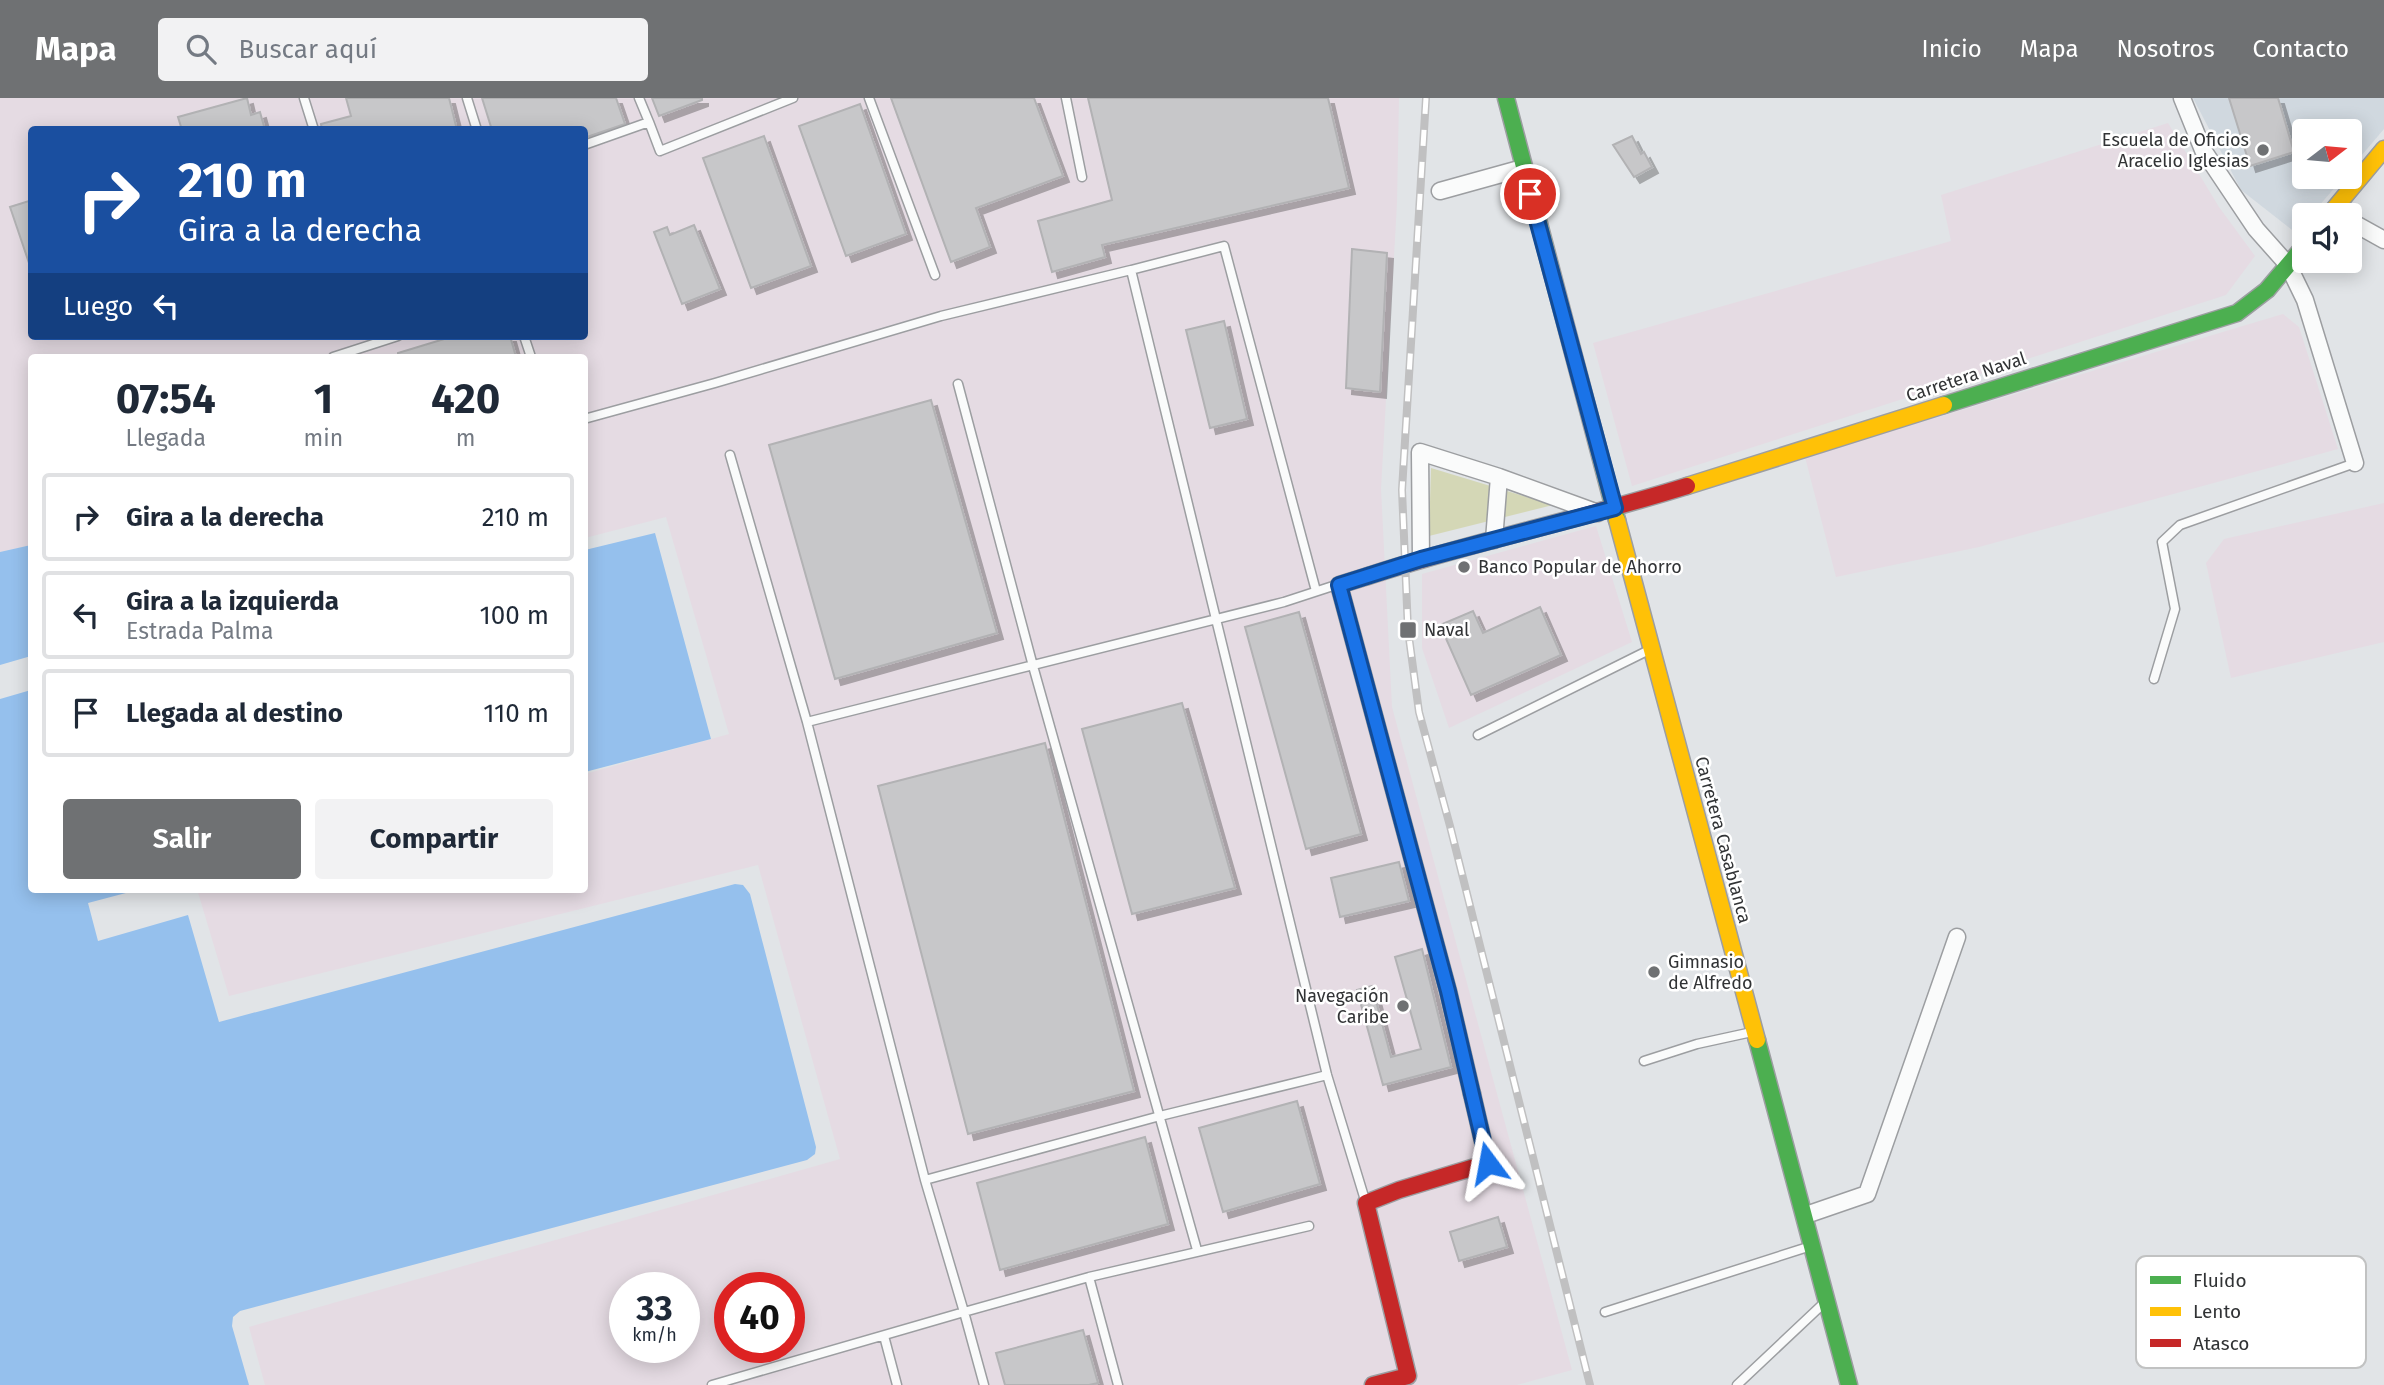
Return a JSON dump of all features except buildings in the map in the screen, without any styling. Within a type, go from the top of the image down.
[{"type":"main road","name":"Carretera Casablanca","points":[[1506,98],[1814,1245],[1849,1385]]},
{"type":"main road","points":[[2342,203],[2384,149]]},
{"type":"main road","name":"Carretera Naval","points":[[1339,585],[1421,559],[1615,508],[2237,313],[2267,290],[2292,260]]},
{"type":"main road","points":[[1339,585],[1448,991],[1488,1163],[1366,1202],[1408,1376],[1373,1385]]},
{"type":"street","points":[[2182,98],[2203,150],[2256,229],[2288,265],[2305,300],[2355,463]]},
{"type":"street","points":[[1440,191],[1523,168]]},
{"type":"street","points":[[2362,228],[2384,240]]},
{"type":"street","points":[[1421,559],[1420,452],[1598,513]]},
{"type":"street","points":[[1494,540],[1499,477]]},
{"type":"street","points":[[1805,1215],[1867,1194],[1957,937]]},
{"type":"lane","points":[[304,98],[313,126]]},
{"type":"lane","points":[[467,98],[476,126]]},
{"type":"lane","points":[[639,98],[660,151],[793,98]]},
{"type":"lane","points":[[869,98],[936,275]]},
{"type":"lane","points":[[1066,98],[1082,177]]},
{"type":"lane","points":[[588,144],[649,122]]},
{"type":"lane","points":[[588,418],[941,316],[1224,246],[1317,591]]},
{"type":"lane","points":[[1131,270],[1327,1075],[1366,1202]]},
{"type":"lane","points":[[342,354],[386,340]]},
{"type":"lane","points":[[958,384],[1033,666],[1197,1250]]},
{"type":"lane","points":[[730,455],[807,722],[925,1180],[984,1385]]},
{"type":"lane","points":[[2154,679],[2175,609],[2162,542],[2180,525],[2355,463]]},
{"type":"lane","points":[[807,722],[1284,602],[1339,585]]},
{"type":"lane","points":[[1478,735],[1652,649]]},
{"type":"lane","points":[[1644,1061],[1697,1044],[1755,1031]]},
{"type":"lane","points":[[925,1180],[1160,1116],[1327,1075]]},
{"type":"lane","points":[[712,1385],[1089,1277],[1309,1226]]},
{"type":"lane","points":[[1605,1312],[1814,1245]]},
{"type":"lane","points":[[1089,1277],[1118,1385]]},
{"type":"lane","points":[[1737,1385],[1828,1300]]},
{"type":"lane","points":[[884,1336],[897,1385]]},
{"type":"shaded area","points":[[0,98],[1399,98],[1397,203],[1381,489],[1392,707],[1572,1370],[1517,1385],[265,1385],[249,1327],[840,1159],[758,865],[229,996],[198,893],[588,893],[588,773],[729,734],[666,517],[588,537],[588,354],[28,354],[28,546],[0,552]]},
{"type":"shaded area","name":"Escuela de Oficios Aracelio Iglesias","points":[[2193,98],[2384,98],[2384,129],[2362,155],[2362,119],[2292,119],[2292,189],[2334,189],[2321,203],[2292,203],[2292,230],[2241,190]]},
{"type":"shaded area","points":[[2168,123],[2219,207],[2255,256],[2226,295],[1632,486],[1593,343],[1951,241],[1941,195]]},
{"type":"shaded area","points":[[2283,314],[2299,327],[2338,449],[1979,547],[1836,577],[1805,457]]},
{"type":"shaded area","points":[[2384,503],[2384,642],[2231,678],[2206,563],[2224,539]]},
{"type":"shaded area","points":[[1596,526],[1632,642],[1449,728],[1422,648],[1422,574]]},
{"type":"green space","points":[[1431,468],[1553,505],[1429,536]]},
{"type":"water","points":[[655,533],[711,739],[588,771],[588,549]]},
{"type":"water","points":[[28,546],[28,657],[0,665],[0,552]]},
{"type":"water","points":[[28,691],[28,893],[126,893],[88,903],[98,941],[188,915],[219,1022],[735,884],[743,885],[750,894],[816,1147],[815,1154],[807,1160],[240,1311],[233,1317],[232,1326],[249,1385],[0,1385],[0,699]]},
{"type":"railway","points":[[1426,98],[1402,490],[1408,630],[1419,712],[1590,1385]]},
{"type":"traffic: fast","points":[[1506,98],[1617,520]]},
{"type":"traffic: fast","points":[[1944,405],[2237,313],[2267,290],[2292,260]]},
{"type":"traffic: fast","points":[[1757,1040],[1849,1385]]},
{"type":"traffic: slow","points":[[2339,203],[2384,149]]},
{"type":"traffic: slow","points":[[1687,486],[1944,405]]},
{"type":"traffic: slow","points":[[1617,520],[1757,1040]]},
{"type":"traffic: slow","points":[[1368,576],[1339,585],[1448,991],[1472,1094]]},
{"type":"traffic: jam","points":[[1368,576],[1687,486]]},
{"type":"traffic: jam","points":[[1373,1385],[1408,1376],[1366,1203],[1488,1163],[1472,1094]]},
{"type":"place","name":"Escuela de Oficios Aracelio Iglesias","points":[[2263,150]]},
{"type":"place","name":"Banco Popular de Ahorro","points":[[1464,567]]},
{"type":"place","name":"Naval","points":[[1408,630]]},
{"type":"place","name":"Gimnasio de Alfredo","points":[[1654,972]]},
{"type":"place","name":"Navegación Caribe","points":[[1403,1006]]},
{"type":"route","points":[[1488,1163],[1448,991],[1339,585],[1421,559],[1615,508],[1530,194]]}]
